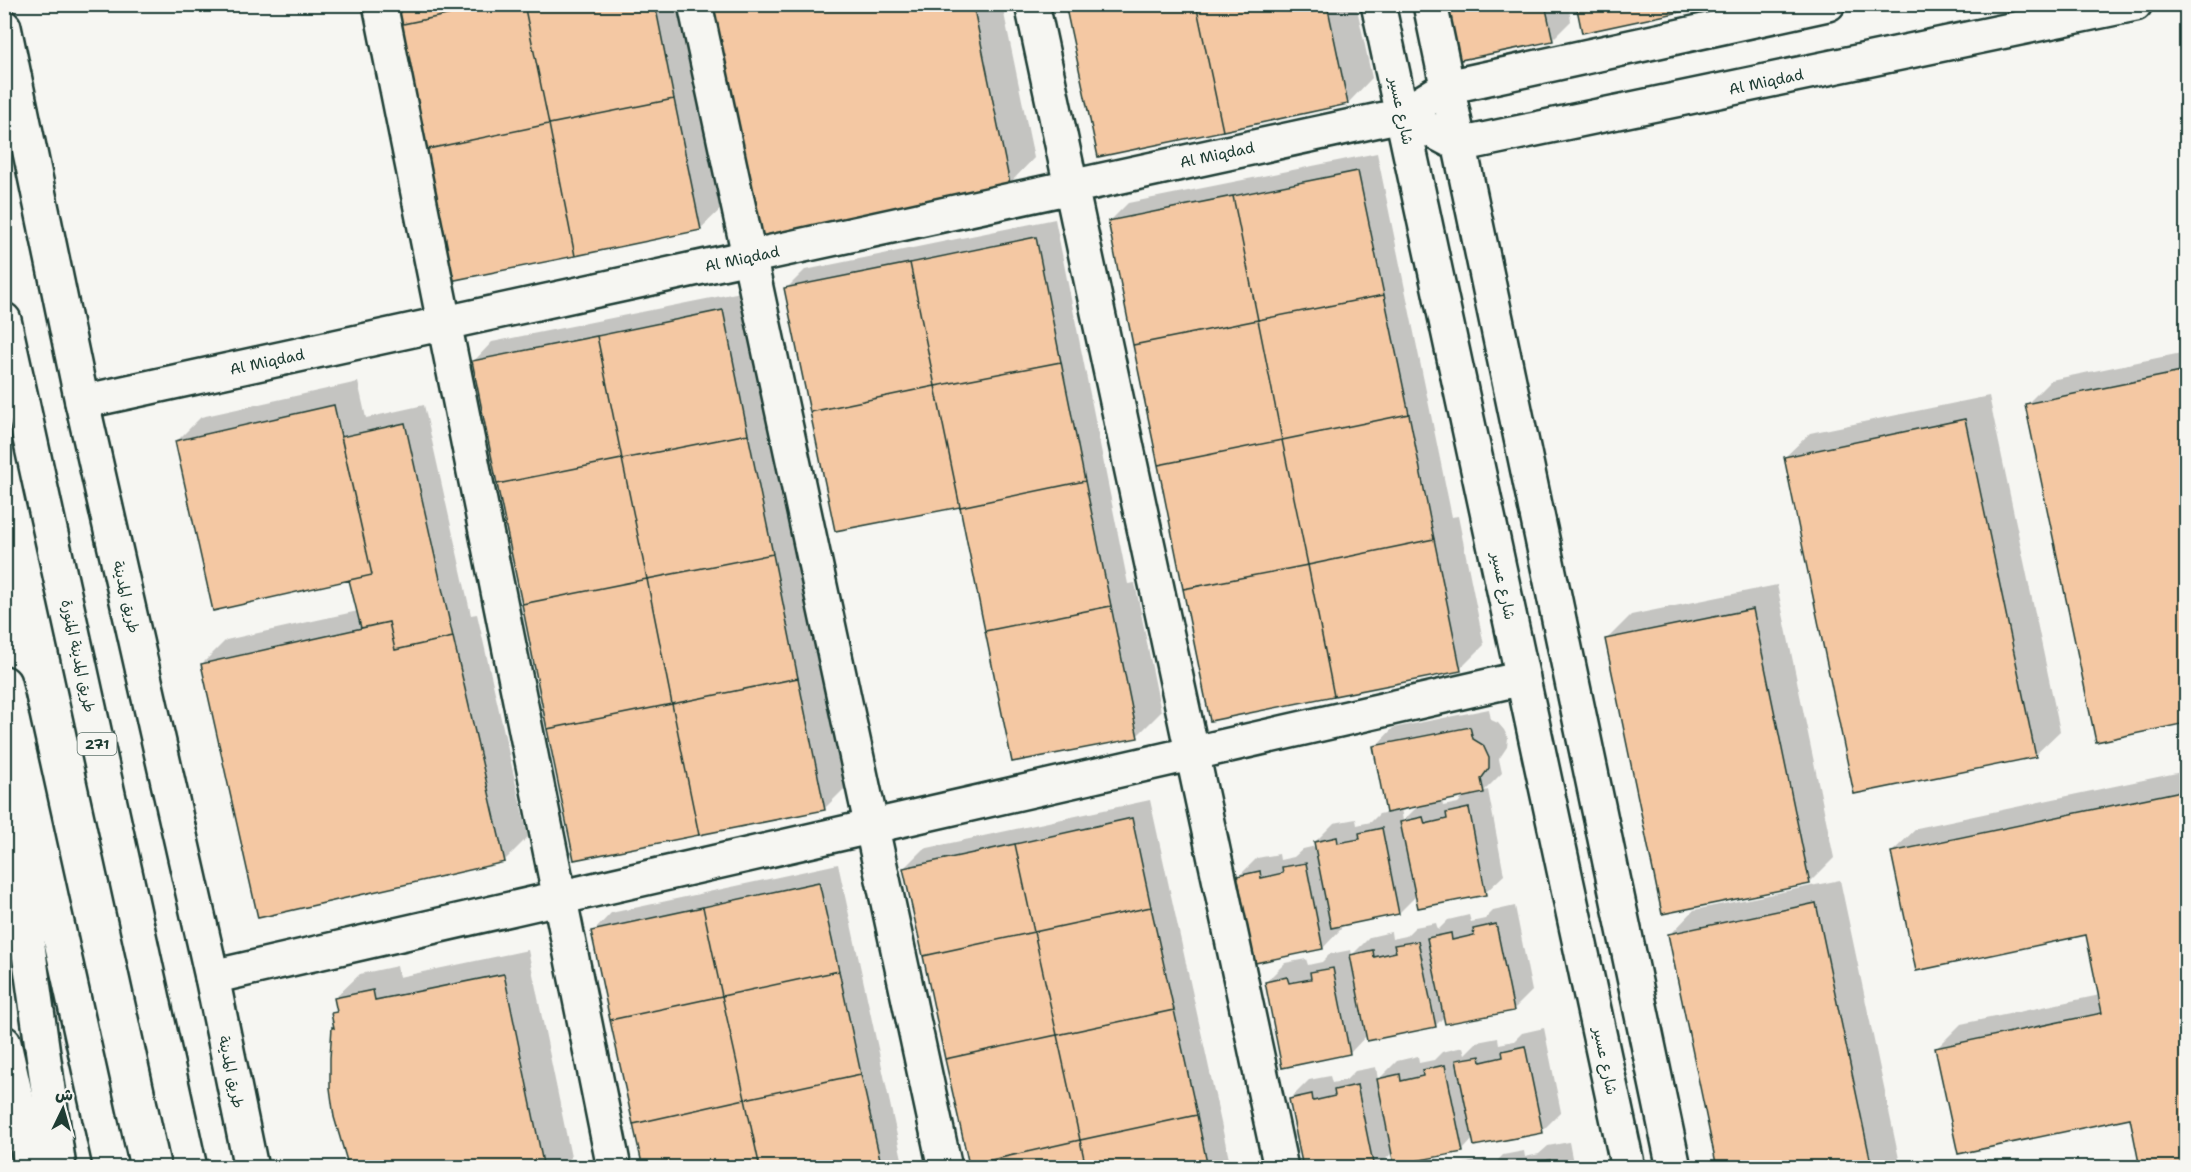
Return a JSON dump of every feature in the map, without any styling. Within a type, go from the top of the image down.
[{"type":"main road","points":[[380,4],[614,1167]]},
{"type":"main road","points":[[695,4],[945,1167]]},
{"type":"main road","points":[[1032,4],[1281,1167]]},
{"type":"main road","name":"شارع عسير","points":[[1378,4],[1628,1167]]},
{"type":"main road","points":[[1430,4],[1674,1167]]},
{"type":"main road","name":"Al Miqdad","points":[[82,402],[1402,115],[1447,87],[1828,4]]},
{"type":"main road","name":"Al Miqdad","points":[[1459,145],[2135,4]]},
{"type":"main road","name":"طريق المدينة","points":[[4,27],[82,402],[212,977],[251,1167]]},
{"type":"main road","points":[[1402,115],[1459,145]]},
{"type":"main road","name":"طريق المدينة المنورة","points":[[4,320],[190,1167]]},
{"type":"main road","points":[[212,977],[1523,678]]},
{"type":"main road","points":[[4,683],[111,1167]]},
{"type":"main road","points":[[4,774],[59,1167]]},
{"type":"main road","points":[[137,928],[213,1167]]},
{"type":"main road","points":[[4,1043],[32,1167]]},
{"type":"building","points":[[394,4],[500,4],[398,25]]},
{"type":"building","points":[[500,4],[524,4],[549,124],[423,150],[398,25]]},
{"type":"building","points":[[524,4],[655,4],[674,99],[549,124]]},
{"type":"building","points":[[711,4],[973,4],[1010,184],[759,237]]},
{"type":"building","points":[[1065,4],[1196,4],[1223,131],[1098,157]]},
{"type":"building","points":[[1196,4],[1327,4],[1348,104],[1223,131]]},
{"type":"building","points":[[1438,4],[1545,4],[1553,41],[1451,62]]},
{"type":"building","points":[[1576,4],[1683,4],[1685,11],[1582,33]]},
{"type":"building","points":[[674,99],[701,230],[575,256],[549,124]]},
{"type":"building","points":[[549,124],[575,256],[450,281],[423,150]]},
{"type":"building","points":[[1358,171],[1384,295],[1258,320],[1233,196]]},
{"type":"building","points":[[1233,196],[1258,320],[1133,345],[1108,221]]},
{"type":"building","points":[[1036,237],[1061,362],[935,386],[910,263]]},
{"type":"building","points":[[910,263],[935,386],[810,412],[784,288]]},
{"type":"building","points":[[1384,295],[1409,414],[1282,440],[1258,320]]},
{"type":"building","points":[[723,310],[748,434],[622,459],[597,336]]},
{"type":"building","points":[[1258,320],[1282,440],[1158,465],[1133,345]]},
{"type":"building","points":[[597,336],[622,459],[497,484],[472,361]]},
{"type":"building","points":[[1061,362],[1085,481],[960,507],[935,386]]},
{"type":"building","points":[[2186,371],[2186,723],[2096,742],[2025,404]]},
{"type":"building","points":[[935,386],[960,507],[835,531],[810,412]]},
{"type":"building","points":[[334,405],[372,575],[213,611],[175,441]]},
{"type":"building","points":[[1409,414],[1434,539],[1308,565],[1282,440]]},
{"type":"building","points":[[1965,419],[2036,757],[1854,794],[1784,457]]},
{"type":"building","points":[[405,423],[453,637],[395,650],[389,622],[361,628],[349,580],[372,575],[341,437]]},
{"type":"building","points":[[748,434],[773,554],[647,579],[622,459]]},
{"type":"building","points":[[1282,440],[1308,565],[1183,589],[1158,465]]},
{"type":"building","points":[[622,459],[647,579],[522,604],[497,484]]},
{"type":"building","points":[[1085,481],[1111,606],[985,631],[960,507]]},
{"type":"building","points":[[1434,539],[1461,671],[1334,696],[1308,565]]},
{"type":"building","points":[[773,554],[798,678],[672,704],[647,579]]},
{"type":"building","points":[[1308,565],[1334,696],[1210,721],[1183,589]]},
{"type":"building","points":[[647,579],[672,704],[547,729],[522,604]]},
{"type":"building","points":[[1111,606],[1138,738],[1012,762],[985,631]]},
{"type":"building","points":[[1753,609],[1810,884],[1662,914],[1605,639]]},
{"type":"building","points":[[389,622],[395,650],[453,637],[505,862],[258,918],[201,664]]},
{"type":"building","points":[[798,678],[825,810],[699,835],[672,704]]},
{"type":"building","points":[[672,704],[699,835],[574,860],[547,729]]},
{"type":"building","points":[[1470,727],[1473,739],[1483,745],[1489,758],[1489,768],[1481,779],[1484,793],[1386,813],[1373,746]]},
{"type":"building","points":[[2186,790],[2186,1168],[2140,1168],[2130,1118],[1958,1154],[1935,1048],[2102,1013],[2086,935],[1916,971],[1891,852]]},
{"type":"building","points":[[1469,808],[1486,895],[1418,908],[1400,822],[1423,817],[1425,824],[1447,819],[1446,813]]},
{"type":"building","points":[[1132,818],[1151,907],[1034,932],[1015,844]]},
{"type":"building","points":[[1382,828],[1399,914],[1331,928],[1314,842],[1337,837],[1338,843],[1360,839],[1359,833]]},
{"type":"building","points":[[1015,844],[1034,932],[923,956],[903,868]]},
{"type":"building","points":[[1306,863],[1323,949],[1255,963],[1237,876],[1260,871],[1261,878],[1283,873],[1282,867]]},
{"type":"building","points":[[819,882],[839,971],[722,996],[703,907]]},
{"type":"building","points":[[1816,903],[1872,1168],[1717,1168],[1668,934]]},
{"type":"building","points":[[703,907],[722,996],[610,1020],[591,931]]},
{"type":"building","points":[[1151,907],[1174,1010],[1057,1035],[1034,932]]},
{"type":"building","points":[[1496,924],[1514,1011],[1445,1024],[1427,938],[1451,933],[1452,940],[1474,935],[1473,929]]},
{"type":"building","points":[[1034,932],[1057,1035],[945,1059],[923,956]]},
{"type":"building","points":[[1418,941],[1436,1027],[1367,1041],[1350,955],[1373,950],[1374,957],[1396,952],[1394,945]]},
{"type":"building","points":[[1333,968],[1350,1054],[1282,1068],[1265,982],[1287,977],[1289,983],[1311,979],[1310,972]]},
{"type":"building","points":[[839,971],[861,1074],[745,1099],[722,996]]},
{"type":"building","points":[[504,974],[544,1168],[349,1168],[334,1117],[330,1088],[332,1027],[334,1028],[331,1013],[337,1012],[334,998],[373,990],[375,1000]]},
{"type":"building","points":[[722,996],[745,1099],[633,1124],[610,1020]]},
{"type":"building","points":[[1174,1010],[1197,1115],[1080,1140],[1057,1035]]},
{"type":"building","points":[[1057,1035],[1080,1140],[969,1165],[945,1059]]},
{"type":"building","points":[[1525,1046],[1543,1133],[1474,1146],[1456,1060],[1480,1056],[1481,1062],[1503,1057],[1502,1051]]},
{"type":"building","points":[[1445,1065],[1463,1152],[1394,1165],[1377,1079],[1400,1074],[1401,1081],[1423,1076],[1422,1070]]},
{"type":"building","points":[[861,1074],[882,1168],[760,1168],[745,1099]]},
{"type":"building","points":[[1357,1085],[1374,1168],[1303,1168],[1289,1099],[1312,1094],[1313,1101],[1335,1096],[1334,1090]]},
{"type":"building","points":[[745,1099],[760,1168],[643,1168],[633,1124]]},
{"type":"building","points":[[1197,1115],[1208,1168],[1086,1168],[1080,1140]]},
{"type":"building","points":[[1080,1140],[1086,1168],[969,1168],[969,1165]]},
{"type":"building","points":[[1550,1160],[1552,1168],[1528,1168],[1527,1164]]}]
